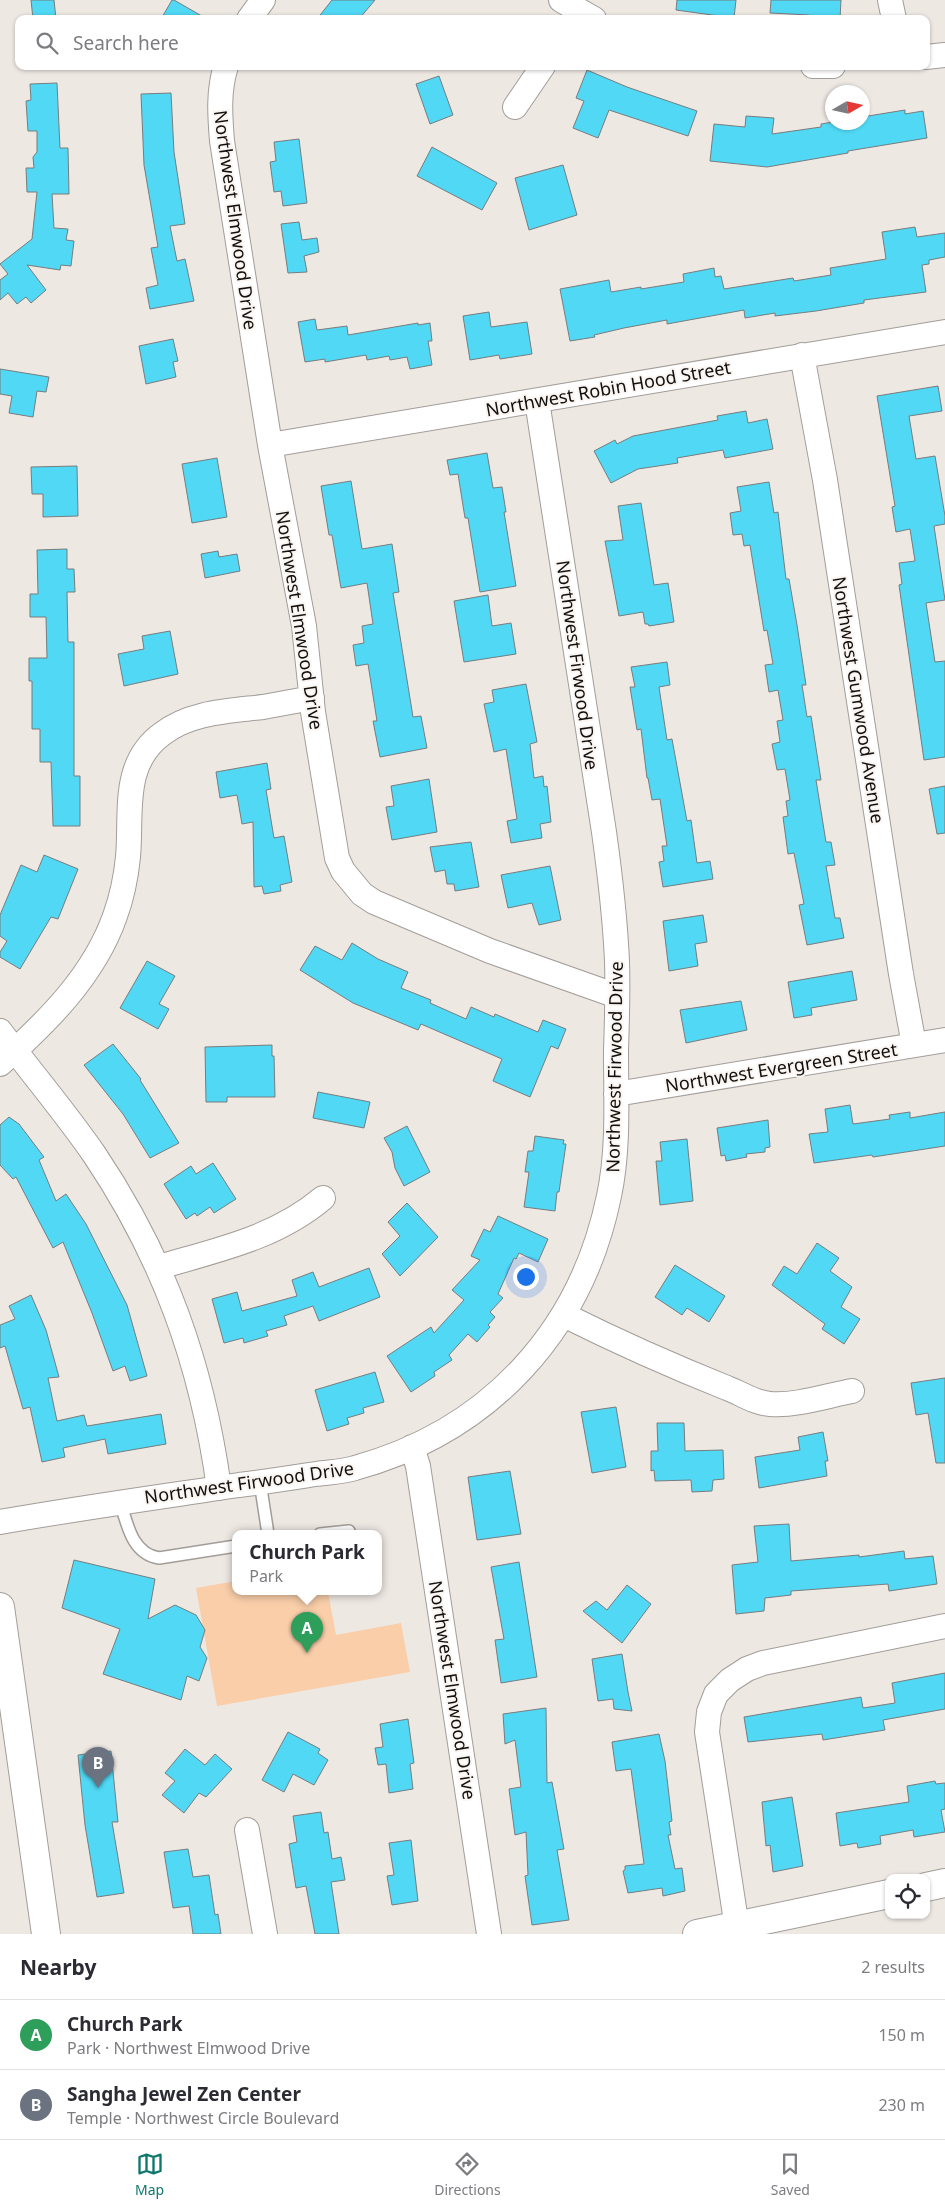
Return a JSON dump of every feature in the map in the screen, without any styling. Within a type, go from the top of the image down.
[{"type":"main road","points":[[0,1607],[46,1934]]},
{"type":"main road","points":[[930,1886],[945,1883]]},
{"type":"main road","points":[[697,1934],[737,1930],[885,1895]]},
{"type":"street","points":[[252,15],[263,0]]},
{"type":"street","points":[[890,0],[893,15]]},
{"type":"street","points":[[930,56],[945,54]]},
{"type":"street","name":"Northwest Elmwood Drive","points":[[225,70],[219,108],[222,141],[270,444],[304,626],[312,698],[337,858],[343,872],[362,894],[374,902],[431,928],[552,974],[617,996]]},
{"type":"street","points":[[515,106],[540,70]]},
{"type":"street","name":"Northwest Robin Hood Street","points":[[270,444],[945,332]]},
{"type":"street","name":"Northwest Gumwood Avenue","points":[[802,355],[824,480],[901,974],[914,1045]]},
{"type":"street","name":"Northwest Firwood Drive","points":[[0,1522],[120,1501],[354,1469],[412,1447],[456,1424],[482,1407],[516,1377],[542,1348],[564,1316],[582,1281],[598,1242],[610,1194],[615,1146],[617,962],[610,875],[577,648],[537,401]]},
{"type":"street","points":[[8,1057],[76,987],[98,954],[115,917],[123,891],[128,857],[129,796],[134,772],[145,751],[161,734],[196,717],[312,698]]},
{"type":"street","points":[[0,1030],[8,1057],[94,1154],[159,1268],[190,1349],[204,1397],[219,1488]]},
{"type":"street","name":"Northwest Evergreen Street","points":[[616,1094],[945,1040]]},
{"type":"street","points":[[159,1268],[265,1234],[286,1225],[323,1198]]},
{"type":"street","points":[[564,1316],[638,1352],[729,1388],[756,1401],[770,1404],[792,1403],[852,1391]]},
{"type":"street","name":"Northwest Elmwood Drive","points":[[412,1447],[418,1466],[489,1934]]},
{"type":"street","points":[[737,1930],[707,1732],[709,1712],[716,1694],[730,1680],[763,1663],[945,1626]]},
{"type":"street","points":[[247,1830],[265,1934]]},
{"type":"lane","points":[[260,1482],[267,1530]]},
{"type":"lane","points":[[120,1501],[137,1547],[148,1556],[159,1558],[232,1547]]},
{"type":"shaded area","points":[[232,1582],[232,1595],[329,1595],[336,1635],[401,1623],[410,1672],[217,1706],[196,1588]]},
{"type":"building","points":[[31,0],[54,0],[56,15],[33,15]]},
{"type":"building","points":[[172,0],[174,0],[200,15],[163,15]]},
{"type":"building","points":[[332,0],[375,0],[362,15],[320,15]]},
{"type":"building","points":[[677,0],[736,0],[734,15],[712,15],[676,10]]},
{"type":"building","points":[[771,0],[841,0],[840,15],[770,13]]},
{"type":"building","points":[[587,70],[627,87],[697,111],[688,136],[609,110],[598,138],[573,128],[584,101],[576,98]]},
{"type":"building","points":[[439,76],[453,115],[430,124],[416,84]]},
{"type":"building","points":[[57,83],[60,148],[68,148],[69,194],[52,194],[54,228],[68,229],[66,240],[74,241],[71,266],[61,265],[60,270],[27,265],[46,290],[31,303],[26,297],[17,304],[8,293],[0,300],[0,280],[8,274],[0,264],[32,239],[37,192],[27,192],[26,168],[34,168],[33,157],[37,152],[37,131],[28,131],[26,101],[31,100],[30,84]]},
{"type":"building","points":[[171,93],[174,152],[185,224],[170,226],[177,261],[185,259],[194,301],[150,309],[146,288],[158,285],[151,248],[158,247],[144,165],[141,94]]},
{"type":"building","points":[[905,110],[905,114],[923,111],[927,138],[767,167],[710,161],[714,124],[745,127],[746,116],[774,118],[772,134],[821,127],[821,124],[825,123],[825,130],[870,130],[870,116]]},
{"type":"building","points":[[299,139],[307,203],[283,206],[281,191],[274,192],[270,162],[276,161],[274,142]]},
{"type":"building","points":[[432,147],[497,183],[482,210],[417,176]]},
{"type":"building","points":[[563,165],[577,215],[529,230],[515,178]]},
{"type":"building","points":[[299,222],[302,240],[317,238],[319,252],[304,256],[307,272],[288,273],[281,224]]},
{"type":"building","points":[[915,227],[917,237],[945,233],[945,257],[929,260],[929,264],[922,265],[926,292],[864,300],[864,303],[775,316],[775,313],[745,318],[744,310],[667,324],[667,320],[570,341],[560,289],[609,280],[611,292],[641,287],[641,289],[684,282],[683,274],[714,268],[715,277],[721,276],[724,289],[793,278],[794,281],[831,275],[830,268],[886,259],[882,232]]},
{"type":"building","points":[[489,312],[491,327],[527,322],[532,354],[500,359],[499,355],[470,360],[463,316]]},
{"type":"building","points":[[315,319],[317,330],[347,326],[348,335],[418,323],[418,325],[430,323],[432,341],[428,341],[432,365],[410,369],[407,357],[390,360],[389,356],[367,360],[366,355],[325,362],[325,359],[305,362],[298,322]]},
{"type":"building","points":[[173,339],[178,361],[173,362],[176,377],[146,384],[139,346]]},
{"type":"building","points":[[0,369],[49,377],[46,392],[37,391],[33,417],[9,413],[12,396],[0,394]]},
{"type":"building","points":[[938,386],[942,411],[909,416],[916,459],[935,456],[945,516],[945,524],[934,526],[945,600],[926,603],[935,662],[945,661],[945,757],[924,760],[899,585],[902,584],[899,563],[915,561],[910,529],[896,532],[892,507],[895,506],[877,396]]},
{"type":"building","points":[[746,411],[748,423],[767,419],[773,449],[725,458],[723,450],[677,458],[678,463],[638,469],[611,483],[594,451],[615,440],[617,444],[633,436],[718,420],[717,416]]},
{"type":"building","points":[[487,453],[493,488],[502,487],[506,512],[504,512],[516,586],[480,592],[468,518],[465,518],[458,474],[450,475],[447,460]]},
{"type":"building","points":[[217,458],[227,517],[192,523],[182,464]]},
{"type":"building","points":[[77,466],[78,516],[43,517],[43,494],[32,494],[31,467]]},
{"type":"building","points":[[351,481],[362,549],[392,544],[399,592],[393,593],[413,717],[421,716],[427,748],[380,757],[373,721],[377,721],[368,664],[356,666],[353,645],[364,643],[362,626],[373,624],[367,583],[341,588],[332,535],[329,535],[321,486]]},
{"type":"building","points":[[769,482],[774,513],[778,512],[786,579],[789,579],[797,625],[806,685],[802,685],[807,717],[811,716],[821,780],[816,780],[826,842],[831,842],[835,865],[826,866],[835,918],[840,918],[844,938],[807,945],[799,905],[804,904],[794,853],[788,854],[783,817],[788,816],[786,801],[790,800],[785,769],[777,770],[772,744],[780,742],[777,721],[783,720],[778,690],[769,692],[765,665],[773,664],[767,630],[764,631],[750,545],[744,546],[742,534],[733,535],[730,513],[741,511],[737,487]]},
{"type":"building","points":[[641,503],[654,585],[668,583],[674,622],[649,626],[645,624],[643,612],[619,616],[605,541],[623,540],[618,506]]},
{"type":"building","points":[[67,549],[67,569],[74,569],[75,592],[67,592],[68,642],[74,642],[74,776],[80,776],[80,826],[53,826],[51,762],[40,762],[40,729],[32,729],[32,681],[29,681],[29,658],[47,658],[46,617],[30,617],[30,594],[38,594],[37,550]]},
{"type":"building","points":[[218,551],[219,557],[237,554],[240,571],[205,578],[201,554]]},
{"type":"building","points":[[488,595],[492,626],[511,623],[516,654],[464,662],[454,601]]},
{"type":"building","points":[[170,631],[178,674],[124,686],[118,654],[144,649],[142,636]]},
{"type":"building","points":[[667,662],[670,685],[659,687],[667,740],[672,739],[687,821],[691,820],[697,863],[710,861],[713,879],[663,887],[659,862],[664,861],[662,846],[667,846],[660,799],[652,800],[647,778],[641,729],[637,730],[630,687],[635,687],[631,667]]},
{"type":"building","points":[[526,684],[537,742],[530,744],[534,778],[543,776],[544,787],[547,786],[551,822],[540,824],[542,838],[511,843],[507,821],[517,819],[506,749],[494,752],[484,704],[494,702],[492,690]]},
{"type":"building","points":[[267,763],[271,789],[266,790],[274,838],[284,836],[292,882],[280,885],[281,891],[264,894],[262,886],[254,887],[253,822],[242,824],[237,795],[220,798],[216,772]]},
{"type":"building","points":[[429,779],[437,832],[392,840],[386,807],[394,806],[391,786]]},
{"type":"building","points":[[945,786],[945,833],[937,834],[929,789]]},
{"type":"building","points":[[471,842],[479,887],[455,891],[454,884],[447,884],[445,870],[435,872],[430,847]]},
{"type":"building","points":[[44,855],[78,869],[58,919],[51,917],[20,969],[0,957],[0,952],[7,941],[0,936],[0,915],[21,865],[37,872]]},
{"type":"building","points":[[550,866],[561,920],[539,925],[532,903],[508,908],[501,875]]},
{"type":"building","points":[[703,915],[707,942],[695,944],[698,966],[669,971],[663,921]]},
{"type":"building","points":[[352,943],[378,959],[408,972],[401,988],[431,1000],[430,1003],[466,1019],[471,1007],[494,1017],[495,1014],[538,1032],[543,1020],[566,1029],[558,1049],[551,1046],[530,1097],[493,1081],[502,1059],[421,1024],[418,1030],[353,1003],[300,970],[315,946],[342,960]]},
{"type":"building","points":[[147,961],[175,976],[159,1004],[169,1009],[158,1029],[120,1008]]},
{"type":"building","points":[[852,971],[857,1000],[811,1008],[812,1015],[794,1018],[788,982]]},
{"type":"building","points":[[741,1001],[747,1030],[686,1043],[680,1010]]},
{"type":"building","points":[[113,1044],[141,1079],[179,1143],[150,1158],[123,1114],[84,1065]]},
{"type":"building","points":[[272,1045],[275,1097],[227,1097],[227,1102],[206,1102],[205,1047]]},
{"type":"building","points":[[318,1092],[370,1102],[364,1128],[313,1118]]},
{"type":"building","points":[[850,1105],[853,1124],[890,1119],[889,1115],[910,1112],[910,1118],[945,1112],[945,1146],[873,1157],[872,1155],[814,1163],[809,1134],[828,1132],[825,1109]]},
{"type":"building","points":[[9,1117],[19,1124],[44,1157],[39,1160],[56,1201],[66,1194],[86,1224],[127,1305],[147,1376],[130,1381],[125,1366],[113,1371],[63,1242],[53,1248],[16,1177],[13,1179],[0,1165],[0,1125]]},
{"type":"building","points":[[768,1120],[770,1147],[765,1148],[765,1152],[746,1154],[747,1157],[726,1161],[725,1155],[721,1156],[717,1128]]},
{"type":"building","points":[[407,1126],[430,1172],[404,1186],[395,1168],[392,1152],[384,1138]]},
{"type":"building","points":[[535,1136],[564,1140],[563,1144],[566,1144],[555,1211],[524,1207],[529,1172],[525,1172],[528,1151],[533,1151]]},
{"type":"building","points":[[687,1139],[693,1201],[660,1205],[656,1161],[662,1161],[660,1142]]},
{"type":"building","points":[[213,1163],[236,1199],[214,1213],[210,1207],[197,1216],[195,1213],[186,1219],[164,1184],[191,1166],[196,1174]]},
{"type":"building","points":[[407,1203],[438,1237],[400,1276],[382,1254],[400,1236],[388,1222]]},
{"type":"building","points":[[498,1216],[548,1239],[538,1262],[519,1253],[516,1259],[514,1258],[498,1294],[503,1298],[490,1312],[495,1317],[488,1325],[490,1327],[477,1342],[468,1334],[449,1355],[452,1360],[434,1372],[435,1376],[411,1392],[387,1356],[431,1327],[434,1333],[464,1300],[452,1290],[480,1260],[471,1256],[484,1229],[490,1232]]},
{"type":"building","points":[[817,1243],[839,1258],[830,1271],[852,1287],[841,1307],[860,1319],[844,1344],[822,1329],[825,1324],[772,1285],[784,1266],[797,1274]]},
{"type":"building","points":[[675,1265],[725,1296],[709,1322],[687,1308],[682,1315],[655,1297]]},
{"type":"building","points":[[369,1268],[380,1297],[319,1321],[313,1306],[284,1316],[287,1325],[266,1331],[268,1336],[244,1343],[243,1338],[224,1343],[212,1299],[237,1292],[242,1311],[297,1296],[292,1280],[313,1272],[319,1287]]},
{"type":"building","points":[[31,1295],[46,1330],[59,1377],[48,1378],[57,1421],[84,1415],[87,1426],[161,1414],[166,1444],[108,1454],[105,1439],[63,1448],[65,1457],[42,1462],[30,1407],[23,1409],[5,1346],[0,1348],[0,1325],[15,1319],[9,1306]]},
{"type":"building","points":[[375,1372],[384,1402],[363,1408],[364,1413],[347,1418],[349,1424],[327,1431],[315,1390]]},
{"type":"building","points":[[945,1378],[945,1463],[936,1463],[928,1413],[916,1415],[911,1383]]},
{"type":"building","points":[[616,1407],[626,1467],[592,1473],[581,1412]]},
{"type":"building","points":[[657,1423],[684,1423],[685,1451],[723,1450],[724,1479],[713,1480],[712,1491],[692,1492],[691,1480],[655,1481],[654,1470],[651,1471],[651,1451],[658,1451]]},
{"type":"building","points":[[823,1432],[828,1461],[825,1461],[827,1476],[759,1488],[755,1457],[800,1450],[798,1437]]},
{"type":"building","points":[[510,1471],[521,1534],[477,1540],[468,1477]]},
{"type":"building","points":[[789,1524],[791,1561],[859,1555],[859,1557],[904,1551],[905,1559],[933,1556],[937,1584],[889,1591],[888,1584],[791,1591],[791,1595],[765,1598],[764,1611],[736,1614],[732,1565],[758,1562],[754,1526]]},
{"type":"building","points":[[74,1560],[155,1579],[148,1619],[175,1605],[196,1615],[205,1630],[200,1647],[207,1658],[199,1681],[187,1676],[181,1700],[103,1674],[120,1629],[62,1608]]},
{"type":"building","points":[[519,1562],[537,1677],[501,1683],[495,1640],[504,1639],[491,1567]]},
{"type":"building","points":[[627,1585],[651,1604],[622,1643],[583,1611],[596,1601],[607,1610]]},
{"type":"building","points":[[622,1654],[632,1711],[614,1709],[613,1699],[598,1701],[592,1659]]},
{"type":"building","points":[[945,1673],[945,1709],[883,1720],[885,1730],[823,1740],[822,1734],[748,1742],[744,1717],[861,1697],[863,1708],[895,1703],[892,1683]]},
{"type":"building","points":[[546,1708],[547,1783],[552,1782],[564,1849],[557,1850],[569,1920],[532,1925],[525,1876],[528,1875],[526,1832],[515,1835],[509,1789],[521,1787],[515,1740],[505,1744],[503,1714]]},
{"type":"building","points":[[408,1719],[414,1763],[410,1764],[413,1789],[389,1793],[386,1764],[378,1765],[375,1748],[383,1747],[380,1724]]},
{"type":"building","points":[[288,1732],[320,1749],[318,1753],[328,1760],[314,1785],[293,1774],[284,1792],[262,1780]]},
{"type":"building","points":[[659,1734],[665,1761],[672,1821],[669,1822],[671,1835],[668,1835],[675,1869],[682,1868],[685,1891],[663,1896],[662,1888],[628,1893],[623,1871],[625,1866],[644,1864],[631,1769],[616,1771],[612,1742]]},
{"type":"building","points":[[185,1749],[205,1765],[215,1754],[232,1769],[206,1797],[199,1793],[184,1813],[162,1795],[175,1781],[165,1773]]},
{"type":"building","points":[[111,1751],[118,1822],[112,1822],[124,1893],[97,1897],[85,1825],[78,1755]]},
{"type":"building","points":[[935,1781],[936,1784],[945,1783],[945,1809],[941,1810],[945,1832],[914,1837],[913,1830],[880,1836],[881,1844],[858,1848],[857,1843],[840,1846],[836,1813],[909,1802],[907,1786]]},
{"type":"building","points":[[792,1797],[803,1866],[773,1872],[770,1845],[766,1846],[762,1802]]},
{"type":"building","points":[[321,1812],[324,1833],[328,1832],[332,1859],[341,1857],[345,1880],[331,1882],[339,1934],[315,1934],[306,1886],[296,1888],[289,1844],[297,1842],[293,1816]]},
{"type":"building","points":[[411,1840],[418,1901],[392,1905],[387,1876],[394,1875],[389,1843]]},
{"type":"building","points":[[188,1849],[193,1877],[209,1875],[215,1915],[218,1914],[221,1934],[193,1934],[189,1906],[173,1908],[164,1852]]},
{"type":"place","name":"Church Park","points":[[307,1653]]},
{"type":"place","name":"Sangha Jewel Zen Center","points":[[98,1788]]}]
